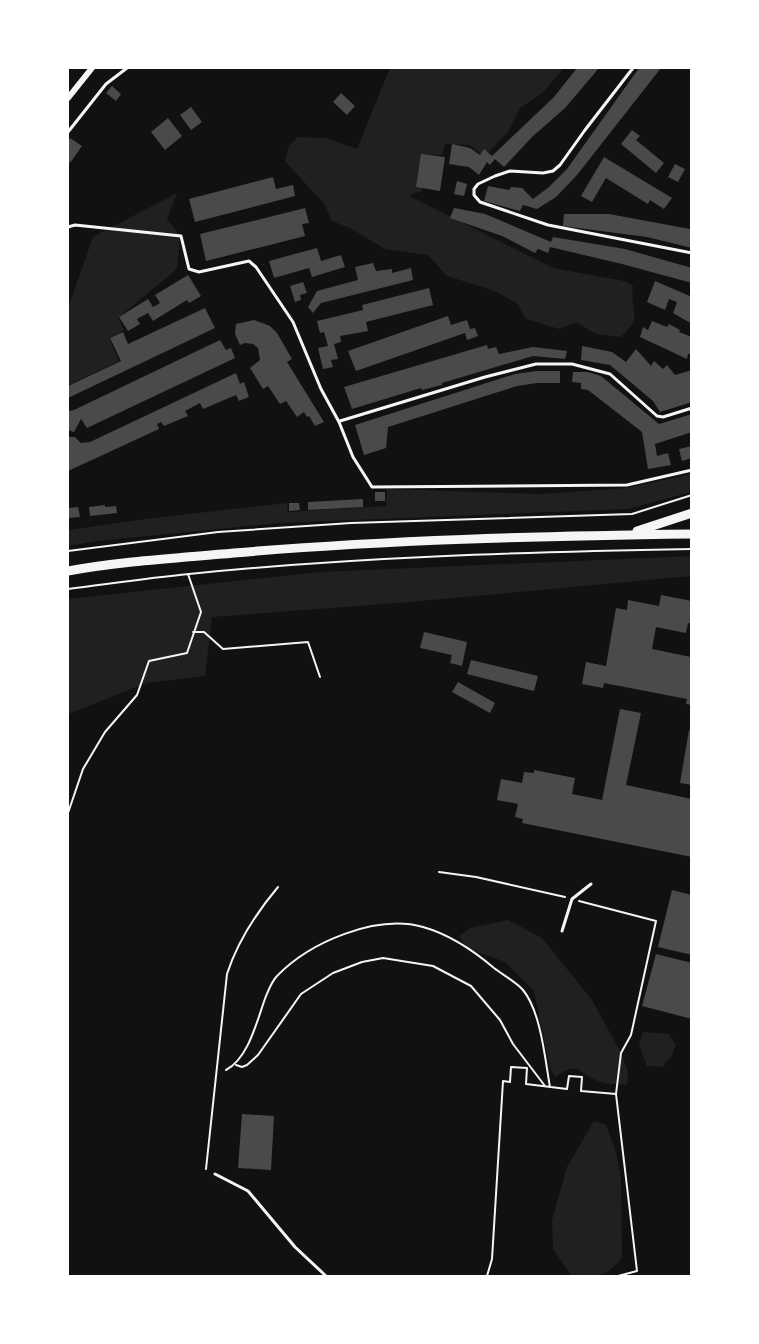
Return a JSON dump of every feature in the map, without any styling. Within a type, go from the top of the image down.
[{"type":"main road","points":[[627,535],[692,513]]},
{"type":"main road","points":[[68,571],[100,565],[455,538],[692,534]]},
{"type":"street","points":[[68,98],[92,68]]},
{"type":"lane","points":[[68,132],[106,84],[127,68]]},
{"type":"lane","points":[[633,68],[560,165],[553,171],[543,174],[510,171],[478,184],[474,189],[474,195],[480,202],[548,225],[692,253]]},
{"type":"lane","points":[[68,226],[181,236],[189,269],[198,272],[249,261],[256,267],[293,322],[353,458],[372,487],[627,485],[692,470]]},
{"type":"lane","points":[[339,422],[485,377],[536,364],[573,364],[610,374],[657,416],[663,417],[692,408]]},
{"type":"lane","points":[[562,931],[572,899],[591,884]]},
{"type":"lane","points":[[215,1174],[248,1191],[295,1247],[326,1276]]},
{"type":"path","points":[[68,551],[229,531],[351,523],[632,514],[692,495]]},
{"type":"path","points":[[68,589],[188,574],[318,563],[585,551],[692,549]]},
{"type":"path","points":[[68,813],[83,769],[105,732],[137,695],[149,661],[187,653],[201,612],[188,574]]},
{"type":"path","points":[[193,632],[204,632],[223,649],[308,642],[320,676]]},
{"type":"path","points":[[439,872],[499,881],[656,921],[631,1035],[621,1053],[616,1094],[637,1271],[618,1276]]},
{"type":"path","points":[[206,1169],[227,974],[231,960],[252,923],[278,888]]},
{"type":"path","points":[[226,1070],[236,1065],[248,1044],[276,977],[313,947],[351,933],[392,923],[423,927],[451,939],[483,959],[523,990],[534,1011],[550,1087]]},
{"type":"path","points":[[236,1065],[242,1067],[247,1065],[258,1055],[301,994],[333,973],[362,962],[383,958],[433,966],[471,986],[500,1020],[513,1044],[545,1086]]},
{"type":"path","points":[[487,1276],[492,1259],[502,1082],[510,1082],[511,1066],[527,1068],[526,1084],[567,1089],[569,1076],[582,1077],[581,1091],[616,1094]]},
{"type":"shaded area","points":[[390,68],[564,68],[542,93],[520,108],[509,131],[484,157],[470,145],[445,144],[442,155],[428,155],[422,191],[409,196],[553,268],[624,281],[633,286],[634,319],[628,330],[620,337],[596,334],[576,322],[559,329],[526,319],[517,303],[492,290],[447,276],[428,255],[385,249],[350,228],[332,221],[325,205],[285,161],[289,146],[298,137],[326,138],[357,149]]},
{"type":"shaded area","points":[[177,193],[167,219],[180,236],[177,269],[118,318],[124,330],[109,338],[119,361],[68,385],[68,308],[93,237]]},
{"type":"shaded area","points":[[691,474],[691,492],[628,509],[280,523],[68,546],[68,530],[153,518],[287,503],[288,512],[386,506],[387,489],[542,494],[627,488]]},
{"type":"shaded area","points":[[691,556],[691,576],[410,602],[212,617],[205,676],[147,683],[68,714],[68,599],[320,572]]},
{"type":"shaded area","points":[[508,920],[542,938],[592,1000],[621,1053],[628,1072],[627,1085],[601,1082],[574,1068],[555,1077],[550,1068],[534,991],[505,962],[466,948],[459,936],[470,928]]},
{"type":"shaded area","points":[[643,1032],[669,1034],[676,1045],[671,1057],[662,1067],[647,1066],[639,1045]]},
{"type":"shaded area","points":[[594,1121],[606,1125],[616,1152],[621,1178],[622,1257],[606,1273],[572,1276],[553,1249],[552,1220],[567,1167]]},
{"type":"building","points":[[577,68],[599,68],[565,108],[532,137],[504,167],[495,159],[490,165],[487,162],[479,175],[469,167],[449,164],[452,144],[470,148],[480,155],[484,149],[492,156],[554,97]]},
{"type":"building","points":[[639,68],[661,68],[577,175],[556,197],[537,209],[523,205],[520,211],[484,201],[488,186],[509,190],[511,187],[522,188],[533,199],[549,187],[567,169]]},
{"type":"building","points":[[112,86],[121,94],[116,101],[106,93]]},
{"type":"building","points":[[341,93],[355,106],[347,115],[333,102]]},
{"type":"building","points":[[191,107],[202,122],[191,130],[180,115]]},
{"type":"building","points":[[168,118],[182,136],[165,150],[151,132]]},
{"type":"building","points":[[632,130],[640,136],[636,140],[664,163],[656,173],[621,144]]},
{"type":"building","points":[[70,138],[82,146],[70,163],[68,162],[68,142]]},
{"type":"building","points":[[421,154],[445,157],[440,191],[416,187]]},
{"type":"building","points":[[604,157],[672,198],[664,209],[650,200],[648,204],[606,178],[592,202],[581,196]]},
{"type":"building","points":[[675,164],[685,169],[678,182],[668,177]]},
{"type":"building","points":[[273,177],[276,189],[293,185],[295,196],[195,222],[189,199]]},
{"type":"building","points":[[457,181],[467,184],[464,196],[454,194]]},
{"type":"building","points":[[305,208],[309,223],[302,224],[305,236],[206,261],[200,234]]},
{"type":"building","points":[[454,208],[485,214],[551,242],[553,237],[625,249],[692,268],[692,283],[550,247],[548,253],[538,249],[535,253],[502,236],[450,218]]},
{"type":"building","points":[[564,214],[609,214],[690,229],[692,248],[647,237],[563,226]]},
{"type":"building","points":[[317,248],[321,261],[341,255],[345,267],[312,277],[309,268],[274,278],[269,261]]},
{"type":"building","points":[[373,263],[376,271],[392,269],[392,273],[411,268],[413,280],[321,303],[313,313],[308,307],[317,291],[358,280],[355,267]]},
{"type":"building","points":[[188,275],[201,296],[189,303],[187,300],[153,321],[148,313],[137,319],[140,324],[128,331],[119,317],[148,299],[153,307],[160,303],[155,295]]},
{"type":"building","points":[[655,281],[692,297],[692,324],[673,313],[677,302],[669,299],[665,310],[647,302]]},
{"type":"building","points":[[303,282],[307,293],[300,295],[301,300],[295,302],[290,286]]},
{"type":"building","points":[[429,288],[433,305],[366,322],[368,331],[340,336],[341,342],[334,344],[338,359],[331,360],[333,367],[323,369],[318,348],[328,346],[324,332],[320,333],[317,321],[363,310],[362,305]]},
{"type":"building","points":[[205,308],[215,328],[68,398],[68,386],[121,361],[110,338],[123,332],[128,344]]},
{"type":"building","points":[[448,316],[451,325],[467,320],[470,329],[475,328],[478,336],[467,340],[465,333],[356,371],[348,351]]},
{"type":"building","points":[[254,320],[270,326],[277,333],[292,359],[287,362],[324,422],[315,426],[304,412],[297,417],[286,401],[280,404],[268,386],[263,389],[250,368],[260,360],[258,348],[253,344],[240,345],[235,334],[236,324]]},
{"type":"building","points":[[652,321],[667,327],[669,324],[680,330],[679,332],[692,337],[692,354],[688,354],[687,359],[640,337],[643,327],[648,330]]},
{"type":"building","points":[[220,340],[226,350],[231,348],[235,358],[87,428],[81,419],[74,432],[68,430],[68,411]]},
{"type":"building","points":[[487,345],[488,349],[496,347],[499,354],[533,347],[567,351],[565,359],[533,356],[442,383],[442,385],[422,390],[421,388],[352,409],[344,387]]},
{"type":"building","points":[[582,346],[612,352],[626,362],[636,349],[651,366],[654,361],[663,369],[667,365],[675,375],[692,370],[692,402],[660,412],[653,401],[610,365],[581,360]]},
{"type":"building","points":[[560,371],[560,383],[517,386],[388,427],[386,448],[364,455],[355,425],[515,374]]},
{"type":"building","points":[[573,372],[588,372],[601,376],[659,424],[692,414],[692,432],[655,444],[657,456],[668,453],[671,465],[648,469],[642,432],[588,390],[581,389],[581,383],[572,382]]},
{"type":"building","points":[[236,373],[240,384],[244,382],[249,397],[239,401],[236,395],[203,409],[200,403],[185,411],[188,416],[164,426],[161,422],[157,424],[159,429],[68,471],[68,437],[75,437],[81,443],[90,442]]},
{"type":"building","points":[[692,446],[692,458],[682,461],[679,449]]},
{"type":"building","points":[[375,492],[385,492],[385,501],[375,501]]},
{"type":"building","points":[[363,499],[363,507],[308,510],[308,502]]},
{"type":"building","points":[[289,503],[299,503],[300,510],[289,511]]},
{"type":"building","points":[[105,505],[105,507],[116,506],[117,513],[90,516],[89,507]]},
{"type":"building","points":[[78,507],[80,517],[68,518],[68,508]]},
{"type":"building","points":[[661,595],[692,601],[692,624],[688,623],[686,633],[656,627],[652,649],[691,657],[692,705],[686,704],[687,699],[604,683],[603,688],[582,684],[586,662],[606,666],[616,608],[627,610],[628,600],[659,606]]},
{"type":"building","points":[[424,632],[467,642],[462,666],[450,663],[452,655],[420,648]]},
{"type":"building","points":[[471,660],[538,676],[534,691],[467,674]]},
{"type":"building","points":[[458,682],[495,703],[490,713],[452,692]]},
{"type":"building","points":[[620,709],[641,713],[626,785],[692,799],[692,857],[522,823],[523,819],[515,817],[518,804],[497,800],[501,779],[522,783],[524,772],[534,773],[534,770],[575,778],[572,794],[602,800]]},
{"type":"building","points":[[689,730],[692,730],[692,785],[680,783]]},
{"type":"building","points":[[672,890],[692,895],[692,955],[658,947]]},
{"type":"building","points":[[656,954],[692,963],[692,1019],[642,1006]]},
{"type":"building","points":[[242,1114],[274,1116],[271,1170],[238,1168]]}]
